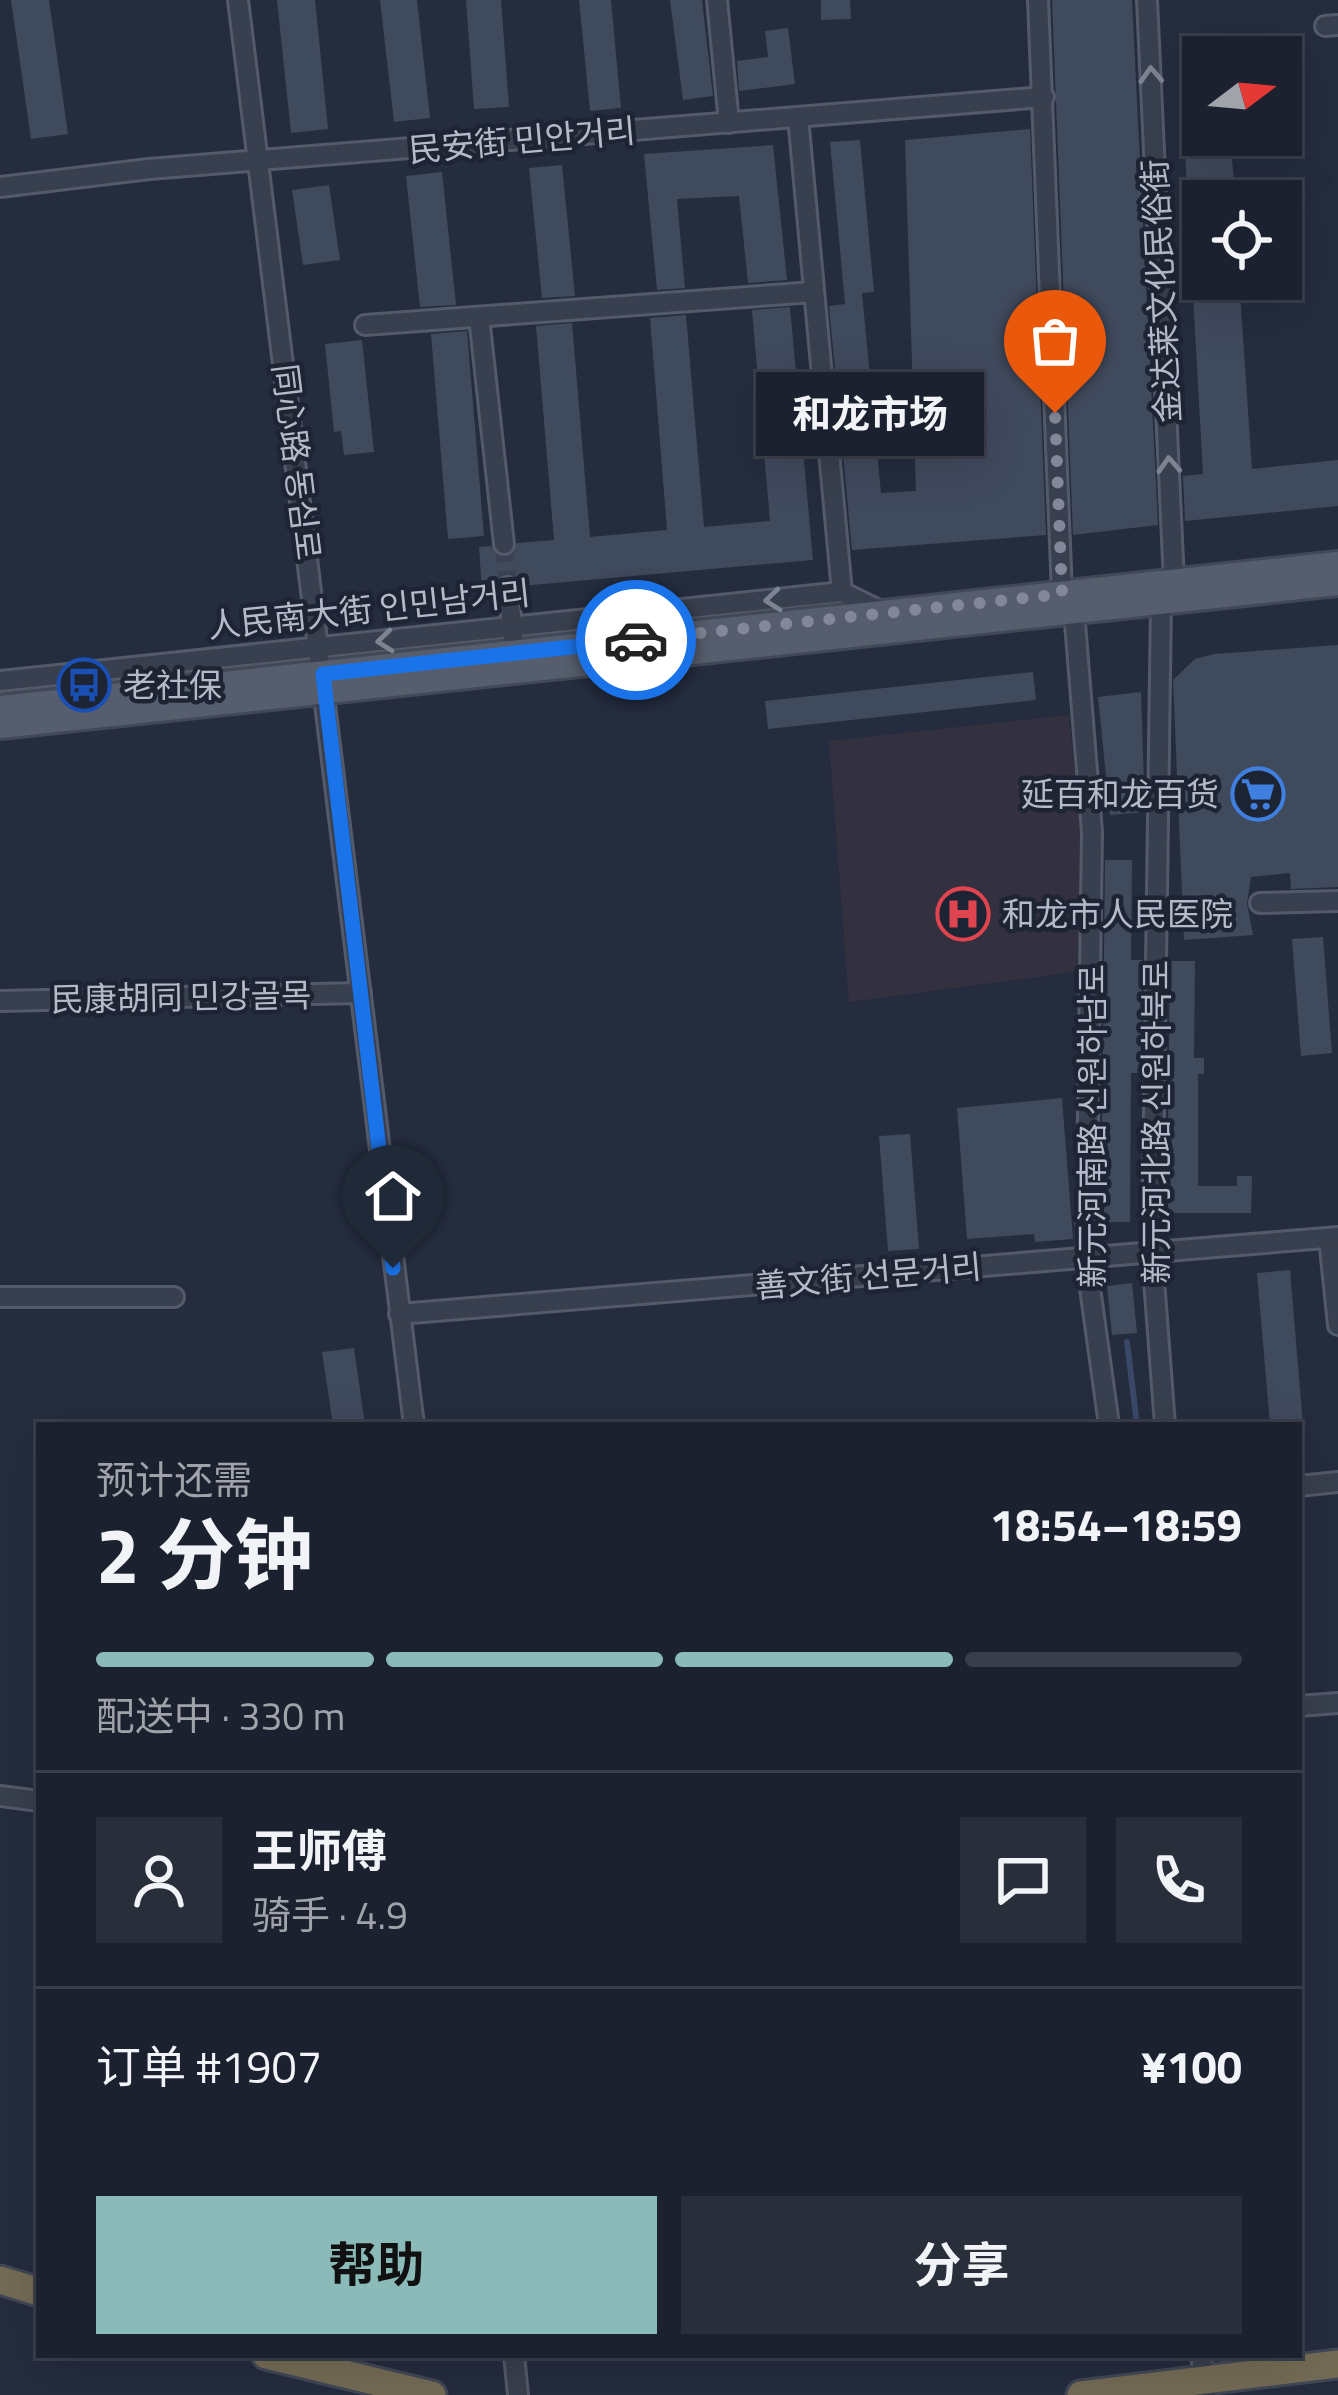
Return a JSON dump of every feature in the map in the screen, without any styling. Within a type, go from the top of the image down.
[{"type":"highway","points":[[0,2280],[36,2291]]},
{"type":"highway","points":[[278,2358],[432,2395]]},
{"type":"highway","points":[[1081,2395],[1259,2365],[1338,2364]]},
{"type":"main road","name":"人民南大街 인민남거리","points":[[0,726],[324,683],[1168,592],[1338,564]]},
{"type":"main road","name":"人民南大街 인민남거리","points":[[1168,592],[1338,583]]},
{"type":"main road","name":"人民南大街 인민남거리","points":[[0,708],[324,683],[514,640],[1068,603]]},
{"type":"street","name":"同心路 동심로","points":[[238,0],[414,1422]]},
{"type":"street","points":[[717,0],[729,123]]},
{"type":"street","name":"新元河南路 신원하남로","points":[[1037,0],[1068,603],[1092,832],[1086,1259],[1109,1422]]},
{"type":"street","name":"金达莱文化民俗街","points":[[1147,0],[1168,592]]},
{"type":"street","name":"民安街 민안거리","points":[[0,188],[1043,97]]},
{"type":"street","points":[[798,117],[842,592],[884,613]]},
{"type":"street","points":[[365,325],[814,292]]},
{"type":"street","points":[[478,316],[504,544]]},
{"type":"street","points":[[508,587],[514,640]]},
{"type":"street","name":"人民南大街 인민남거리","points":[[0,681],[320,648],[514,640],[842,592]]},
{"type":"street","name":"新元河北路 신원하북로","points":[[1165,1422],[1152,1254],[1168,592]]},
{"type":"street","points":[[1260,903],[1338,901]]},
{"type":"street","name":"民康胡同 민강골목","points":[[0,1001],[361,993]]},
{"type":"street","points":[[1334,1237],[1338,1325]]},
{"type":"street","name":"善文街 선문거리","points":[[399,1314],[1334,1237]]},
{"type":"street","points":[[0,1297],[174,1297]]},
{"type":"street","points":[[1302,1486],[1338,1483]]},
{"type":"street","points":[[1302,1706],[1338,1703]]},
{"type":"street","points":[[0,1796],[36,1801]]},
{"type":"street","points":[[514,2358],[518,2395]]},
{"type":"shaded area","name":"和龙市人民医院","points":[[1069,715],[1083,857],[1082,971],[849,1002],[829,741]]},
{"type":"building","points":[[11,0],[49,0],[68,134],[31,139]]},
{"type":"building","points":[[277,0],[315,0],[328,129],[291,133]]},
{"type":"building","points":[[380,0],[417,0],[430,118],[394,122]]},
{"type":"building","points":[[466,0],[501,0],[509,107],[474,109]]},
{"type":"building","points":[[579,0],[611,0],[621,108],[590,111]]},
{"type":"building","points":[[670,0],[702,0],[713,96],[683,100]]},
{"type":"building","points":[[821,0],[850,0],[851,19],[821,20]]},
{"type":"building","points":[[1052,0],[1132,0],[1158,525],[1073,535]]},
{"type":"building","points":[[788,28],[795,84],[739,91],[737,61],[768,57],[765,31]]},
{"type":"building","points":[[1030,129],[1046,535],[852,550],[829,306],[845,304],[830,142],[860,140],[874,292],[862,293],[881,493],[916,491],[905,140]]},
{"type":"building","points":[[773,145],[787,280],[748,283],[739,196],[677,199],[685,288],[657,290],[644,154]]},
{"type":"building","points":[[1185,156],[1232,156],[1234,180],[1187,180]]},
{"type":"building","points":[[562,165],[575,296],[542,298],[529,168]]},
{"type":"building","points":[[442,172],[456,305],[420,307],[406,176]]},
{"type":"building","points":[[329,185],[340,260],[303,265],[292,190]]},
{"type":"building","points":[[1193,300],[1240,300],[1252,469],[1338,460],[1338,506],[1185,521],[1183,476],[1203,474]]},
{"type":"building","points":[[790,307],[813,560],[521,586],[508,574],[499,577],[495,589],[482,590],[479,547],[491,546],[504,557],[517,543],[554,540],[536,326],[572,323],[590,537],[667,530],[650,318],[686,315],[704,527],[770,521],[752,310]]},
{"type":"building","points":[[467,331],[484,536],[448,539],[431,334]]},
{"type":"building","points":[[362,340],[374,452],[344,455],[341,431],[334,432],[325,344]]},
{"type":"building","name":"延百和龙百货","points":[[1338,645],[1338,887],[1291,889],[1290,873],[1251,877],[1247,904],[1253,935],[1184,940],[1173,680],[1195,659],[1214,654]]},
{"type":"building","points":[[1033,672],[1036,700],[768,729],[765,701]]},
{"type":"building","points":[[1141,692],[1145,812],[1110,815],[1098,697]]},
{"type":"building","points":[[1105,860],[1132,860],[1131,960],[1143,960],[1141,1073],[1131,1073],[1130,1222],[1101,1222]]},
{"type":"building","points":[[1323,937],[1332,1053],[1301,1056],[1292,939]]},
{"type":"building","points":[[1170,961],[1195,961],[1194,1058],[1204,1058],[1204,1074],[1198,1074],[1198,1186],[1237,1186],[1237,1176],[1252,1176],[1251,1213],[1167,1213]]},
{"type":"building","points":[[1062,1098],[1073,1239],[1035,1242],[1034,1234],[967,1239],[957,1108]]},
{"type":"building","points":[[910,1134],[919,1249],[888,1251],[879,1136]]},
{"type":"building","points":[[1290,1270],[1303,1425],[1270,1422],[1257,1273]]},
{"type":"building","points":[[1132,1283],[1137,1333],[1112,1335],[1107,1286]]},
{"type":"building","points":[[354,1348],[365,1422],[333,1422],[322,1352]]},
{"type":"waterway","points":[[1127,1342],[1137,1422]]},
{"type":"tunnel","points":[[504,544],[508,587]]},
{"type":"way so far","points":[[636,640],[1062,594],[1055,413]]},
{"type":"place","name":"和龙市场","points":[[1055,413]]},
{"type":"place","name":"老社保","points":[[84,685]]},
{"type":"place","name":"延百和龙百货","points":[[1258,794]]},
{"type":"place","name":"和龙市人民医院","points":[[963,914]]},
{"type":"route","points":[[393,1268],[323,674],[636,640]]}]
